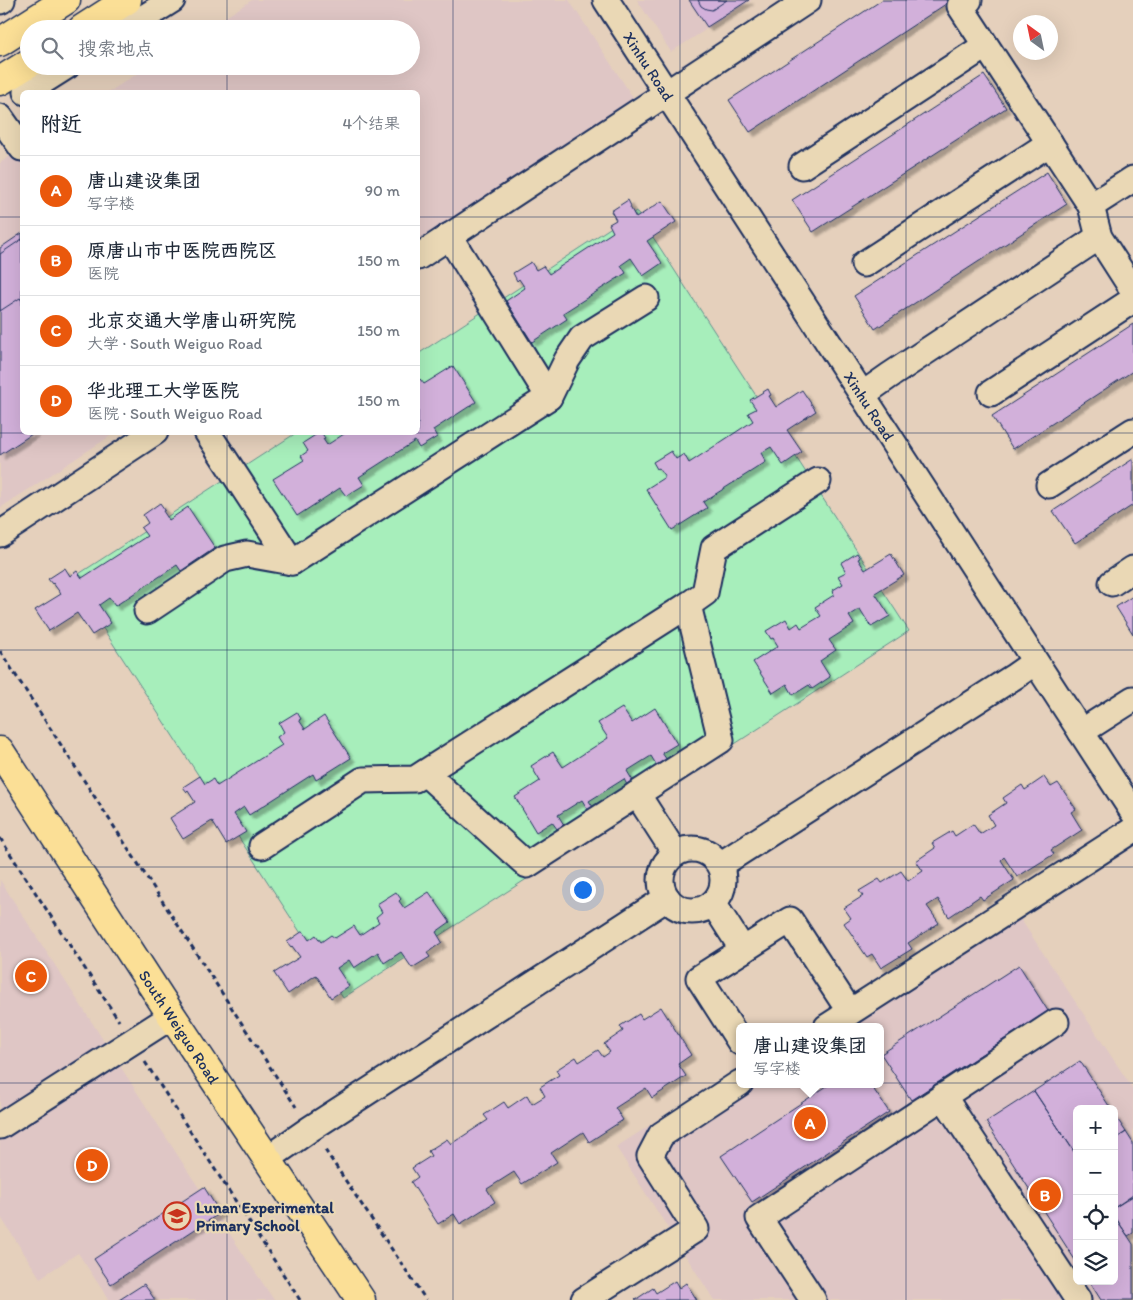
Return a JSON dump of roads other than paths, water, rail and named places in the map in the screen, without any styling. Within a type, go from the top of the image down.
[{"type":"main road","points":[[35,20],[66,0]]},
{"type":"main road","points":[[96,20],[127,0]]},
{"type":"main road","points":[[0,42],[20,29]]},
{"type":"main road","points":[[0,81],[20,68]]},
{"type":"main road","name":"South Weiguo Road","points":[[0,751],[172,1016],[361,1300]]},
{"type":"street","points":[[140,20],[172,0]]},
{"type":"street","name":"Xinhu Road","points":[[606,0],[1133,812]]},
{"type":"street","points":[[420,256],[808,0]]},
{"type":"street","points":[[970,0],[960,6],[1091,206],[1100,237],[1133,290]]},
{"type":"street","points":[[802,166],[985,46]]},
{"type":"street","points":[[30,90],[53,75]]},
{"type":"street","points":[[0,109],[20,96]]},
{"type":"street","points":[[0,117],[20,145]]},
{"type":"street","points":[[864,264],[1050,144]]},
{"type":"street","points":[[1091,206],[1133,179]]},
{"type":"street","points":[[449,236],[549,397]]},
{"type":"street","points":[[862,395],[1100,237]]},
{"type":"street","points":[[147,611],[225,559],[246,554],[292,562],[549,397],[567,360],[582,338],[646,298]]},
{"type":"street","points":[[991,392],[1133,300]]},
{"type":"street","points":[[1049,485],[1133,431]]},
{"type":"street","points":[[0,534],[150,435]]},
{"type":"street","points":[[209,435],[292,562]]},
{"type":"street","points":[[262,846],[363,780],[415,779],[688,605],[705,593],[714,548],[818,481]]},
{"type":"street","points":[[1112,583],[1133,570]]},
{"type":"street","points":[[425,773],[527,865],[721,740],[688,605]]},
{"type":"street","points":[[720,865],[1035,662]]},
{"type":"street","points":[[1081,732],[1133,698]]},
{"type":"street","points":[[637,794],[675,853]]},
{"type":"street","points":[[833,1023],[1133,830]]},
{"type":"street","points":[[684,849],[704,851],[713,856],[720,865],[723,874],[723,885],[720,895],[704,909],[694,911],[683,910],[674,906],[666,898],[662,889],[662,869],[667,860],[675,853],[684,849]]},
{"type":"street","points":[[267,1159],[310,1129],[666,898]]},
{"type":"street","points":[[713,903],[743,950]]},
{"type":"street","points":[[736,1036],[699,978],[790,920],[850,1012]]},
{"type":"street","points":[[0,1126],[172,1016]]},
{"type":"street","points":[[814,1300],[759,1218],[1056,1022]]},
{"type":"street","points":[[584,1300],[696,1229],[650,1156],[661,1135],[736,1086]]},
{"type":"street","points":[[943,1096],[1074,1299]]},
{"type":"place","name":"北京交通大学唐山研究院","points":[[31,976]]},
{"type":"place","name":"唐山建设集团","points":[[810,1123]]},
{"type":"place","name":"华北理工大学医院","points":[[92,1165]]},
{"type":"place","name":"原唐山市中医院西院区","points":[[1045,1195]]},
{"type":"place","name":"Lunan Experimental Primary School","points":[[177,1216]]}]
